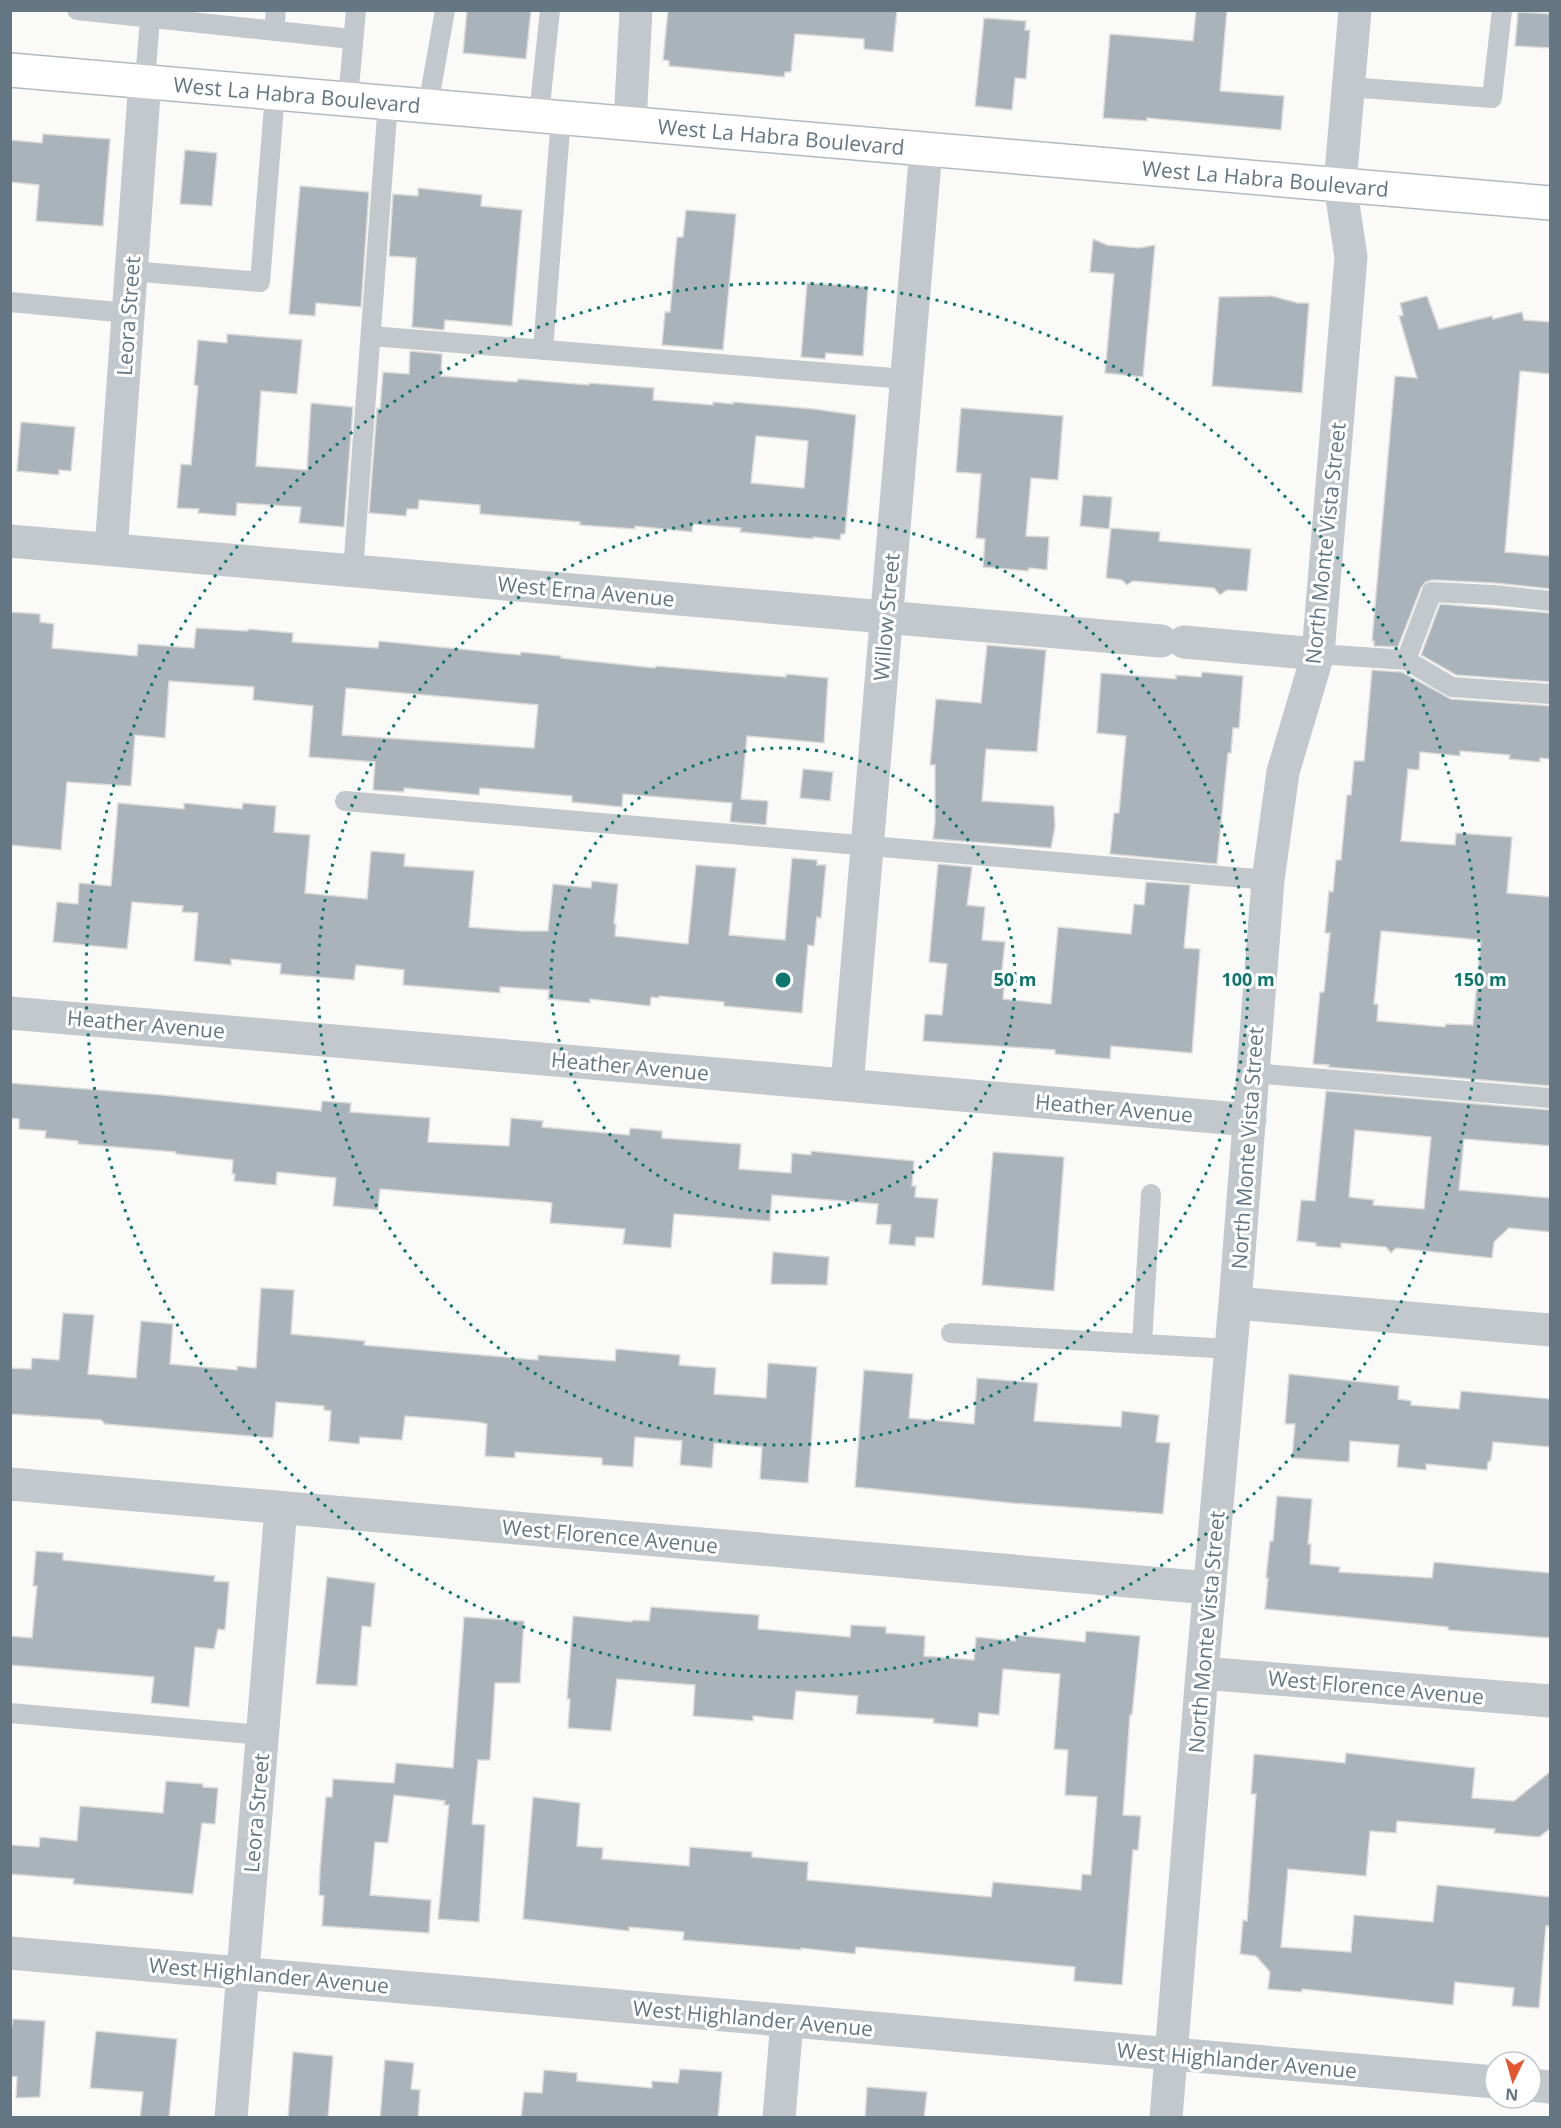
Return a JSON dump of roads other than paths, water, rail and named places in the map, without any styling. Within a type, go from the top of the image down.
[{"type":"main road","name":"West La Habra Boulevard","points":[[10,70],[1551,202]]},
{"type":"street","points":[[630,123],[636,10]]},
{"type":"street","name":"North Monte Vista Street","points":[[1166,2118],[1209,1588],[1235,1303],[1268,880],[1283,772],[1318,654],[1351,257],[1340,184],[1355,10]]},
{"type":"street","name":"Leora Street","points":[[111,550],[145,81]]},
{"type":"street","name":"Willow Street","points":[[847,1085],[926,149]]},
{"type":"street","name":"West Erna Avenue","points":[[10,541],[1318,654]]},
{"type":"street","name":"Heather Avenue","points":[[10,1013],[1250,1120]]},
{"type":"street","points":[[1235,1303],[1551,1330]]},
{"type":"street","name":"West Florence Avenue","points":[[10,1484],[1209,1588]]},
{"type":"street","name":"Leora Street","points":[[231,2118],[281,1508]]},
{"type":"street","name":"West Florence Avenue","points":[[1202,1673],[1551,1701]]},
{"type":"street","name":"West Highlander Avenue","points":[[10,1953],[1483,2081]]},
{"type":"street","points":[[779,2118],[787,2021]]},
{"type":"lane","points":[[274,31],[276,10]]},
{"type":"lane","points":[[348,99],[356,10]]},
{"type":"lane","points":[[428,106],[445,10]]},
{"type":"lane","points":[[543,350],[550,116],[550,10]]},
{"type":"lane","points":[[1348,87],[1492,98],[1502,10]]},
{"type":"lane","points":[[77,11],[206,18],[274,31],[352,39]]},
{"type":"lane","points":[[138,15],[145,81]]},
{"type":"lane","points":[[131,271],[260,282],[275,93]]},
{"type":"lane","points":[[353,571],[388,102]]},
{"type":"lane","points":[[10,302],[128,313]]},
{"type":"lane","points":[[371,336],[906,379]]},
{"type":"lane","points":[[1406,660],[1432,592],[1494,595],[1551,602]]},
{"type":"lane","points":[[1318,654],[1406,660],[1452,687],[1551,694]]},
{"type":"lane","points":[[345,801],[1268,880]]},
{"type":"lane","points":[[1253,1073],[1551,1098]]},
{"type":"lane","points":[[1142,1343],[1151,1194]]},
{"type":"lane","points":[[951,1333],[1231,1348]]},
{"type":"lane","points":[[10,1713],[262,1735]]}]
